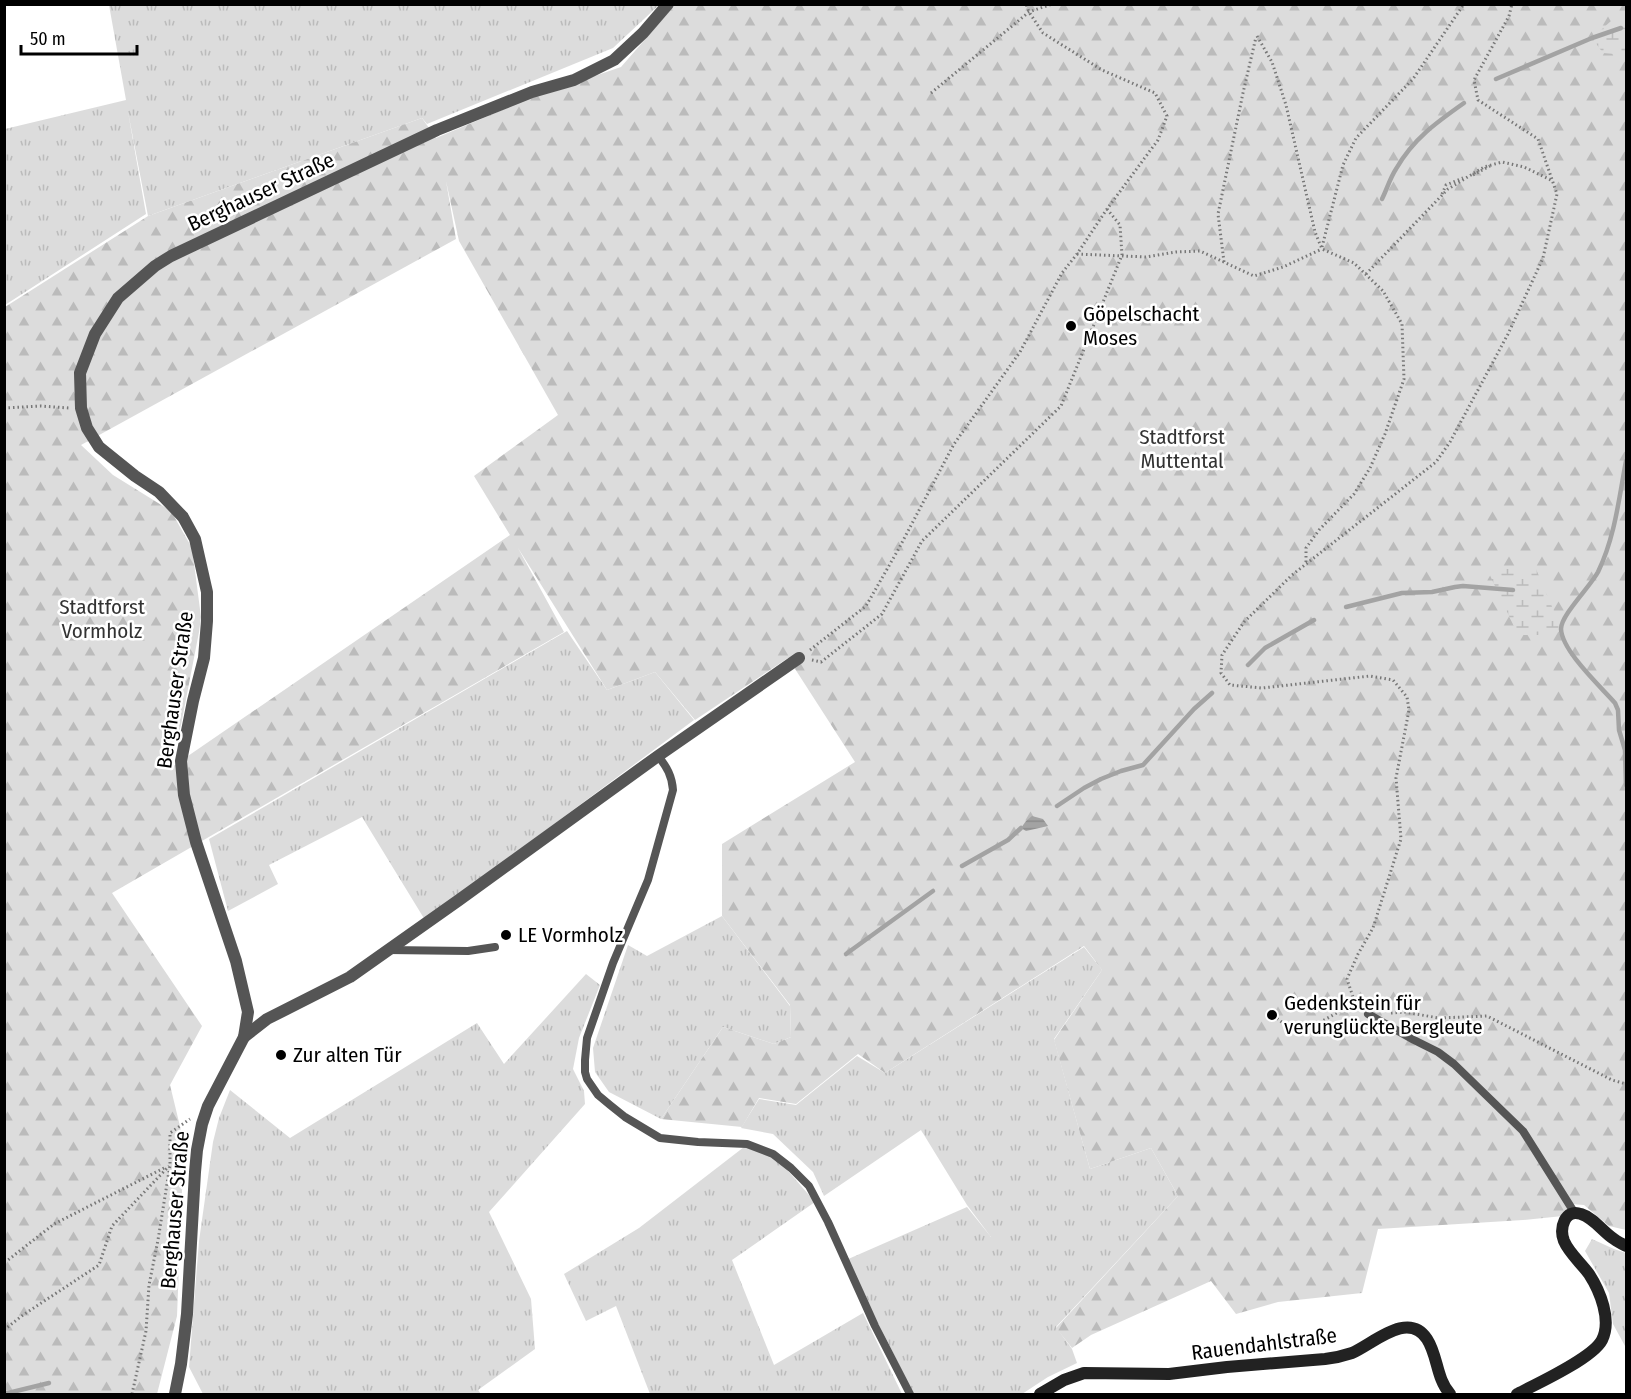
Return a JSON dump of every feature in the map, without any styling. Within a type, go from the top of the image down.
[{"type":"street","name":"Berghauser Straße","points":[[175,1395],[187,1314],[197,1150],[208,1106],[244,1036],[248,1012],[236,961],[196,842],[184,795],[182,753],[204,658],[207,592],[202,564],[195,539],[183,517],[159,492],[99,447],[87,428],[81,408],[80,373],[95,333],[118,298],[155,266],[171,256],[437,130],[532,92],[574,80],[614,60],[643,33],[668,4]]},
{"type":"street","points":[[244,1036],[267,1019],[350,977],[799,658]]},
{"type":"street","points":[[1517,1395],[1585,1357],[1598,1345],[1604,1335],[1604,1309],[1597,1289],[1563,1239],[1565,1219],[1574,1212],[1586,1216],[1626,1246]]},
{"type":"street","name":"Rauendahlstraße","points":[[1040,1395],[1064,1380],[1084,1373],[1169,1374],[1340,1357],[1389,1332],[1409,1327],[1417,1329],[1426,1338],[1442,1382],[1450,1395]]},
{"type":"lane","points":[[658,756],[673,779],[673,790],[648,880],[613,963],[590,1030],[585,1060],[587,1079],[598,1095],[610,1105],[660,1138],[747,1144],[773,1154],[797,1174],[809,1186],[819,1204],[874,1326],[909,1395]]},
{"type":"lane","points":[[388,950],[468,951],[495,947]]},
{"type":"lane","points":[[1368,1014],[1438,1052],[1455,1064],[1523,1131],[1574,1212]]},
{"type":"path","points":[[799,658],[866,606],[954,444],[1020,352],[1062,273],[1158,140],[1167,116],[1155,93],[1102,70],[1043,33],[1026,4]]},
{"type":"path","points":[[931,93],[1029,12],[1052,4]]},
{"type":"path","points":[[1322,249],[1343,165],[1356,138],[1413,79],[1464,4]]},
{"type":"path","points":[[1512,4],[1509,16],[1474,81],[1478,100],[1538,139],[1557,194],[1543,258],[1508,334],[1450,442],[1436,462],[1306,563],[1244,622],[1222,656],[1221,673],[1230,685],[1262,688],[1370,676],[1393,680],[1407,697],[1409,710],[1396,778],[1401,838],[1373,928],[1347,979],[1354,1000],[1368,1014],[1404,1012],[1439,1018],[1487,1016],[1612,1080],[1626,1084]]},
{"type":"path","points":[[1224,262],[1218,214],[1257,36],[1272,62],[1286,105],[1315,232],[1322,249],[1354,263],[1366,274],[1383,291],[1402,324],[1404,379],[1385,434],[1370,468],[1354,494],[1319,530],[1306,548],[1306,563]]},
{"type":"path","points":[[1366,274],[1448,189],[1484,167],[1502,162],[1524,167],[1553,181]]},
{"type":"path","points":[[799,658],[821,662],[882,614],[922,541],[1061,406],[1122,255],[1120,225],[1107,209]]},
{"type":"path","points":[[1077,255],[1146,256],[1200,251],[1254,276],[1283,267],[1322,249]]},
{"type":"path","points":[[4,408],[40,406],[81,408]]},
{"type":"path","points":[[1274,1016],[1293,1031],[1303,1032],[1356,1002]]},
{"type":"path","points":[[132,1395],[146,1331],[149,1285],[170,1165],[171,1133],[193,1117],[202,1124]]},
{"type":"path","points":[[4,1261],[54,1224],[170,1165]]},
{"type":"path","points":[[4,1330],[99,1264],[112,1226],[170,1165]]},
{"type":"green space","points":[[109,4],[659,5],[613,48],[427,124],[422,118],[148,216],[128,112],[146,214],[5,305],[5,129],[126,100]]},
{"type":"green space","name":"Stadtforst Muttental","points":[[675,5],[1626,5],[1626,1230],[1609,1226],[1584,1205],[1571,1204],[1563,1216],[1378,1229],[1362,1293],[1278,1302],[1236,1314],[1211,1281],[1091,1335],[1072,1348],[1056,1328],[1178,1196],[1151,1148],[1090,1169],[1054,1040],[1102,970],[1084,946],[885,1073],[858,1054],[796,1104],[759,1098],[742,1127],[661,1119],[723,1027],[774,1044],[791,1037],[790,1005],[722,916],[722,844],[855,762],[788,658],[695,720],[655,672],[607,690],[518,548],[564,632],[112,893],[202,1026],[170,1085],[185,1147],[177,1316],[157,1394],[5,1394],[5,307],[148,216],[422,118],[436,138],[533,97],[621,67]],"holes":[[[446,181],[459,241],[558,415],[474,476],[510,535],[169,769],[181,725],[201,617],[192,548],[171,511],[113,475],[81,445],[456,239]]]},
{"type":"green space","points":[[1611,21],[1626,21],[1626,55],[1603,53],[1592,38]]},
{"type":"green space","points":[[1487,569],[1536,569],[1561,628],[1539,635],[1518,635]]},
{"type":"green space","points":[[567,631],[607,690],[655,672],[694,720],[425,920],[362,817],[269,865],[278,884],[228,911],[209,839]]},
{"type":"green space","points":[[722,916],[790,1006],[791,1037],[774,1044],[723,1027],[661,1119],[609,1092],[595,1072],[593,1048],[628,945],[647,956]]},
{"type":"green space","points":[[1084,947],[1102,970],[1054,1039],[1090,1169],[1151,1148],[1178,1196],[1056,1327],[1072,1349],[1077,1363],[1048,1377],[1022,1394],[914,1394],[846,1260],[967,1207],[991,1237],[967,1205],[921,1130],[824,1196],[813,1172],[773,1134],[741,1128],[759,1099],[796,1105],[857,1056],[885,1073]]},
{"type":"green space","points":[[586,974],[600,985],[579,1038],[573,1069],[584,1091],[585,1104],[489,1212],[531,1299],[535,1349],[478,1390],[481,1394],[203,1394],[189,1367],[199,1241],[213,1142],[230,1090],[290,1138],[477,1023],[504,1064]]},
{"type":"green space","points":[[744,1147],[769,1149],[815,1202],[732,1260],[774,1365],[863,1313],[902,1394],[650,1394],[616,1306],[586,1321],[564,1274],[639,1228]]},
{"type":"green space","points":[[1592,1239],[1626,1253],[1625,1346],[1613,1324],[1609,1293],[1585,1251]]},
{"type":"shaded area","points":[[1032,816],[1043,819],[1048,826],[1026,831],[1021,828]]},
{"type":"waterway","points":[[1496,79],[1621,28]]},
{"type":"waterway","points":[[1382,199],[1394,172],[1410,149],[1435,124],[1464,103]]},
{"type":"waterway","points":[[1626,461],[1616,517],[1604,559],[1598,572],[1566,616],[1561,629],[1563,638],[1575,658],[1615,703],[1618,710],[1619,730],[1625,750],[1626,785]]},
{"type":"waterway","points":[[1346,607],[1402,593],[1432,592],[1463,586],[1513,590]]},
{"type":"waterway","points":[[1248,665],[1265,648],[1314,620]]},
{"type":"waterway","points":[[1057,806],[1101,779],[1143,765],[1194,709],[1212,693]]},
{"type":"waterway","points":[[962,866],[1008,840],[1021,828]]},
{"type":"waterway","points":[[846,954],[933,891]]},
{"type":"waterway","points":[[4,1394],[49,1383]]},
{"type":"place","name":"Göpelschacht Moses","points":[[1071,326]]},
{"type":"place","name":"LE Vormholz","points":[[506,935]]},
{"type":"place","name":"Gedenkstein für verunglückte Bergleute","points":[[1272,1015]]},
{"type":"place","name":"Zur alten Tür","points":[[281,1055]]},
{"type":"park label","name":"Stadtforst Vormholz","points":[[102,619]]}]
